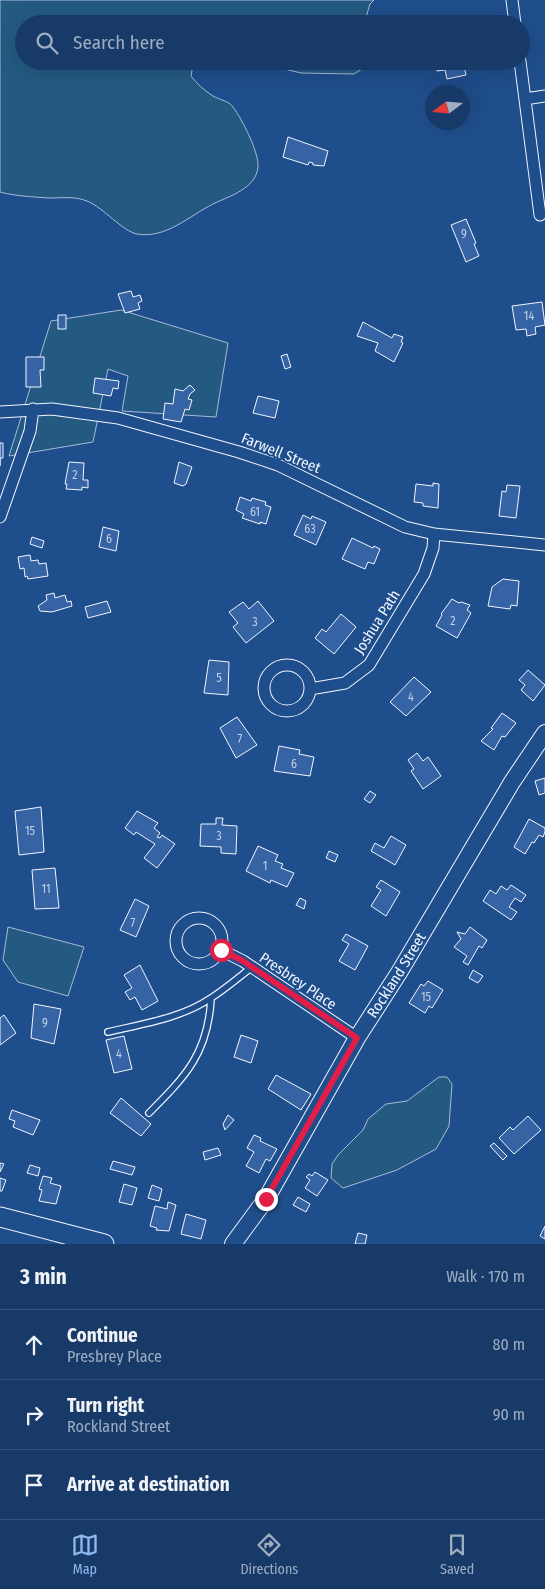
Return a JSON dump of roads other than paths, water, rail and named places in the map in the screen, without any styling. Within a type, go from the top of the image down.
[{"type":"main road","points":[[0,1217],[104,1244]]},
{"type":"street","points":[[512,0],[514,15]]},
{"type":"street","points":[[521,70],[540,215]]},
{"type":"street","points":[[525,99],[545,96]]},
{"type":"street","points":[[0,517],[30,430],[33,409]]},
{"type":"street","name":"Farwell Street","points":[[0,412],[33,409],[72,410],[118,418],[260,458],[297,474],[388,520],[434,534],[545,545]]},
{"type":"street","name":"Joshua Path","points":[[310,689],[345,683],[369,665],[424,574],[432,555],[434,534]]},
{"type":"street","points":[[287,665],[299,668],[305,673],[310,689],[302,705],[288,710],[274,706],[266,697],[264,688],[272,671],[287,665]]},
{"type":"street","name":"Rockland Street","points":[[233,1244],[266,1199],[357,1038],[400,971],[512,782],[545,733]]},
{"type":"street","points":[[193,918],[205,919],[216,925],[220,931],[221,950],[207,964],[192,964],[186,961],[178,952],[176,935],[186,922],[193,918]]},
{"type":"street","name":"Presbrey Place","points":[[221,950],[252,967],[357,1038]]},
{"type":"lane","points":[[108,1032],[156,1021],[211,999],[252,967]]},
{"type":"lane","points":[[149,1113],[189,1071],[208,1027],[211,999]]}]
